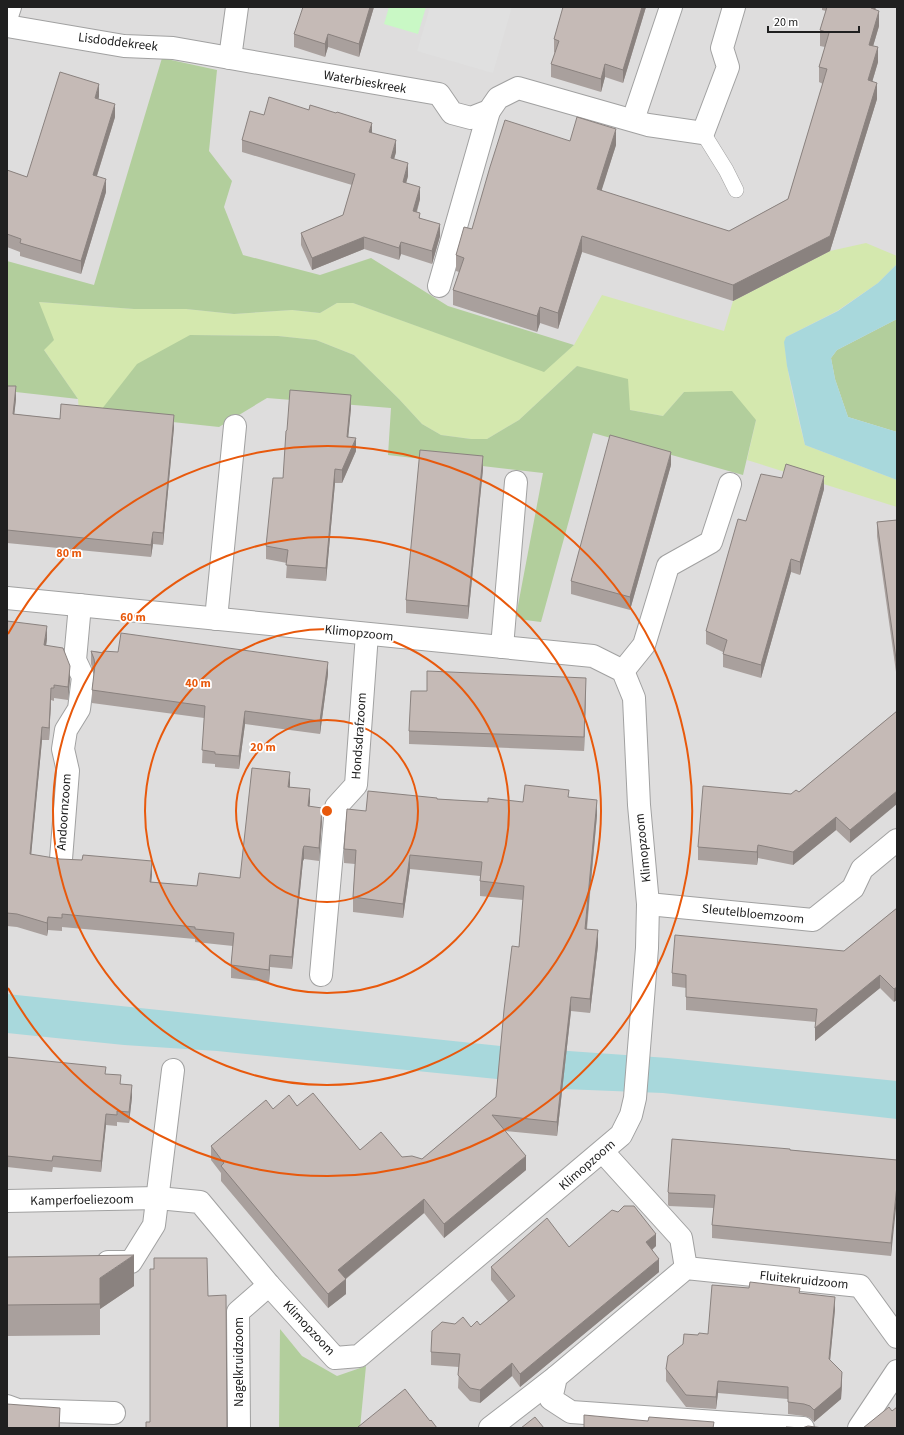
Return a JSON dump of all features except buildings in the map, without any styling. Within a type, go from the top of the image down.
[{"type":"street","points":[[7,16],[10,7]]},
{"type":"street","points":[[230,58],[237,7]]},
{"type":"street","points":[[633,120],[671,7]]},
{"type":"street","points":[[703,133],[728,67],[722,48],[734,7]]},
{"type":"street","name":"Lisdoddekreek","points":[[7,26],[124,46],[173,48],[230,58]]},
{"type":"street","name":"Waterbieskreek","points":[[230,58],[439,94],[452,113],[471,118],[489,111]]},
{"type":"street","name":"Waterbieskreek","points":[[439,286],[489,111],[498,98],[518,88],[648,125],[703,133]]},
{"type":"street","points":[[216,619],[235,426]]},
{"type":"street","points":[[502,647],[516,482]]},
{"type":"street","points":[[623,671],[644,645],[668,566],[711,542],[730,484]]},
{"type":"street","name":"Klimopzoom","points":[[7,598],[593,656],[623,671],[634,698],[639,805],[648,904],[648,948],[635,1098],[631,1115],[621,1135],[603,1152],[359,1356],[335,1358],[269,1285]]},
{"type":"street","name":"Andoornzoom","points":[[61,859],[68,771],[63,749],[66,730],[79,709],[83,677],[74,660],[80,605]]},
{"type":"street","name":"Hondsdrafzoom","points":[[321,974],[336,807],[356,785],[367,634]]},
{"type":"street","name":"Sleutelbloemzoom","points":[[648,904],[813,920],[853,888],[862,870],[897,840]]},
{"type":"street","points":[[86,1262],[131,1262],[154,1225],[173,1070]]},
{"type":"street","points":[[490,1428],[556,1377],[686,1268],[681,1238],[603,1152]]},
{"type":"street","name":"Kamperfoeliezoom","points":[[7,1201],[158,1198],[200,1202],[269,1285]]},
{"type":"street","name":"Fluitekruidzoom","points":[[686,1268],[860,1286],[897,1337]]},
{"type":"street","name":"Nagelkruidzoom","points":[[239,1428],[238,1312],[269,1285]]},
{"type":"street","points":[[859,1428],[897,1371]]},
{"type":"street","points":[[556,1377],[552,1399],[572,1412],[803,1428]]},
{"type":"street","points":[[7,1406],[18,1410],[114,1412]]},
{"type":"lane","points":[[703,133],[726,170],[736,190]]},
{"type":"shaded area","points":[[7,7],[897,7],[897,1428],[7,1428]]},
{"type":"shaded area","points":[[430,7],[512,7],[493,73],[417,51]]},
{"type":"green space","points":[[389,7],[426,7],[418,34],[384,24]]},
{"type":"green space","points":[[162,58],[217,70],[209,151],[232,181],[224,207],[243,255],[320,275],[371,258],[448,306],[574,345],[544,372],[353,303],[337,303],[320,313],[292,310],[234,314],[186,309],[134,309],[39,302],[54,340],[44,350],[78,399],[7,391],[7,261],[94,285]]},
{"type":"green space","points":[[866,243],[897,256],[897,264],[878,283],[837,311],[786,337],[786,358],[788,373],[805,445],[897,480],[897,507],[747,460],[756,420],[684,392],[663,416],[630,410],[577,366],[519,420],[487,439],[471,439],[441,435],[422,424],[354,355],[316,340],[278,336],[190,335],[98,414],[79,411],[78,399],[44,350],[39,302],[134,309],[186,309],[234,314],[292,310],[320,313],[337,303],[353,303],[544,371],[574,345],[602,295],[724,331],[733,301],[830,251]]},
{"type":"green space","points":[[897,319],[897,432],[848,417],[835,379],[831,358],[837,350]]},
{"type":"green space","points":[[190,335],[278,336],[316,340],[354,355],[422,424],[441,435],[471,439],[487,439],[519,420],[577,366],[628,379],[630,410],[663,416],[684,392],[732,391],[756,420],[743,475],[593,433],[541,622],[525,620],[516,616],[543,473],[388,455],[391,408],[267,398],[219,427],[98,414],[137,364]]},
{"type":"green space","points":[[280,1329],[302,1356],[337,1376],[366,1366],[360,1428],[279,1428]]},
{"type":"water","points":[[897,264],[897,319],[837,350],[831,358],[835,379],[848,417],[897,432],[897,480],[805,445],[787,366],[784,342],[786,337],[838,311],[878,283]]},
{"type":"water","points":[[7,994],[510,1047],[507,1080],[217,1051],[124,1045],[7,1033]]},
{"type":"water","points":[[540,1049],[668,1058],[897,1081],[897,1119],[663,1093],[538,1088]]}]
